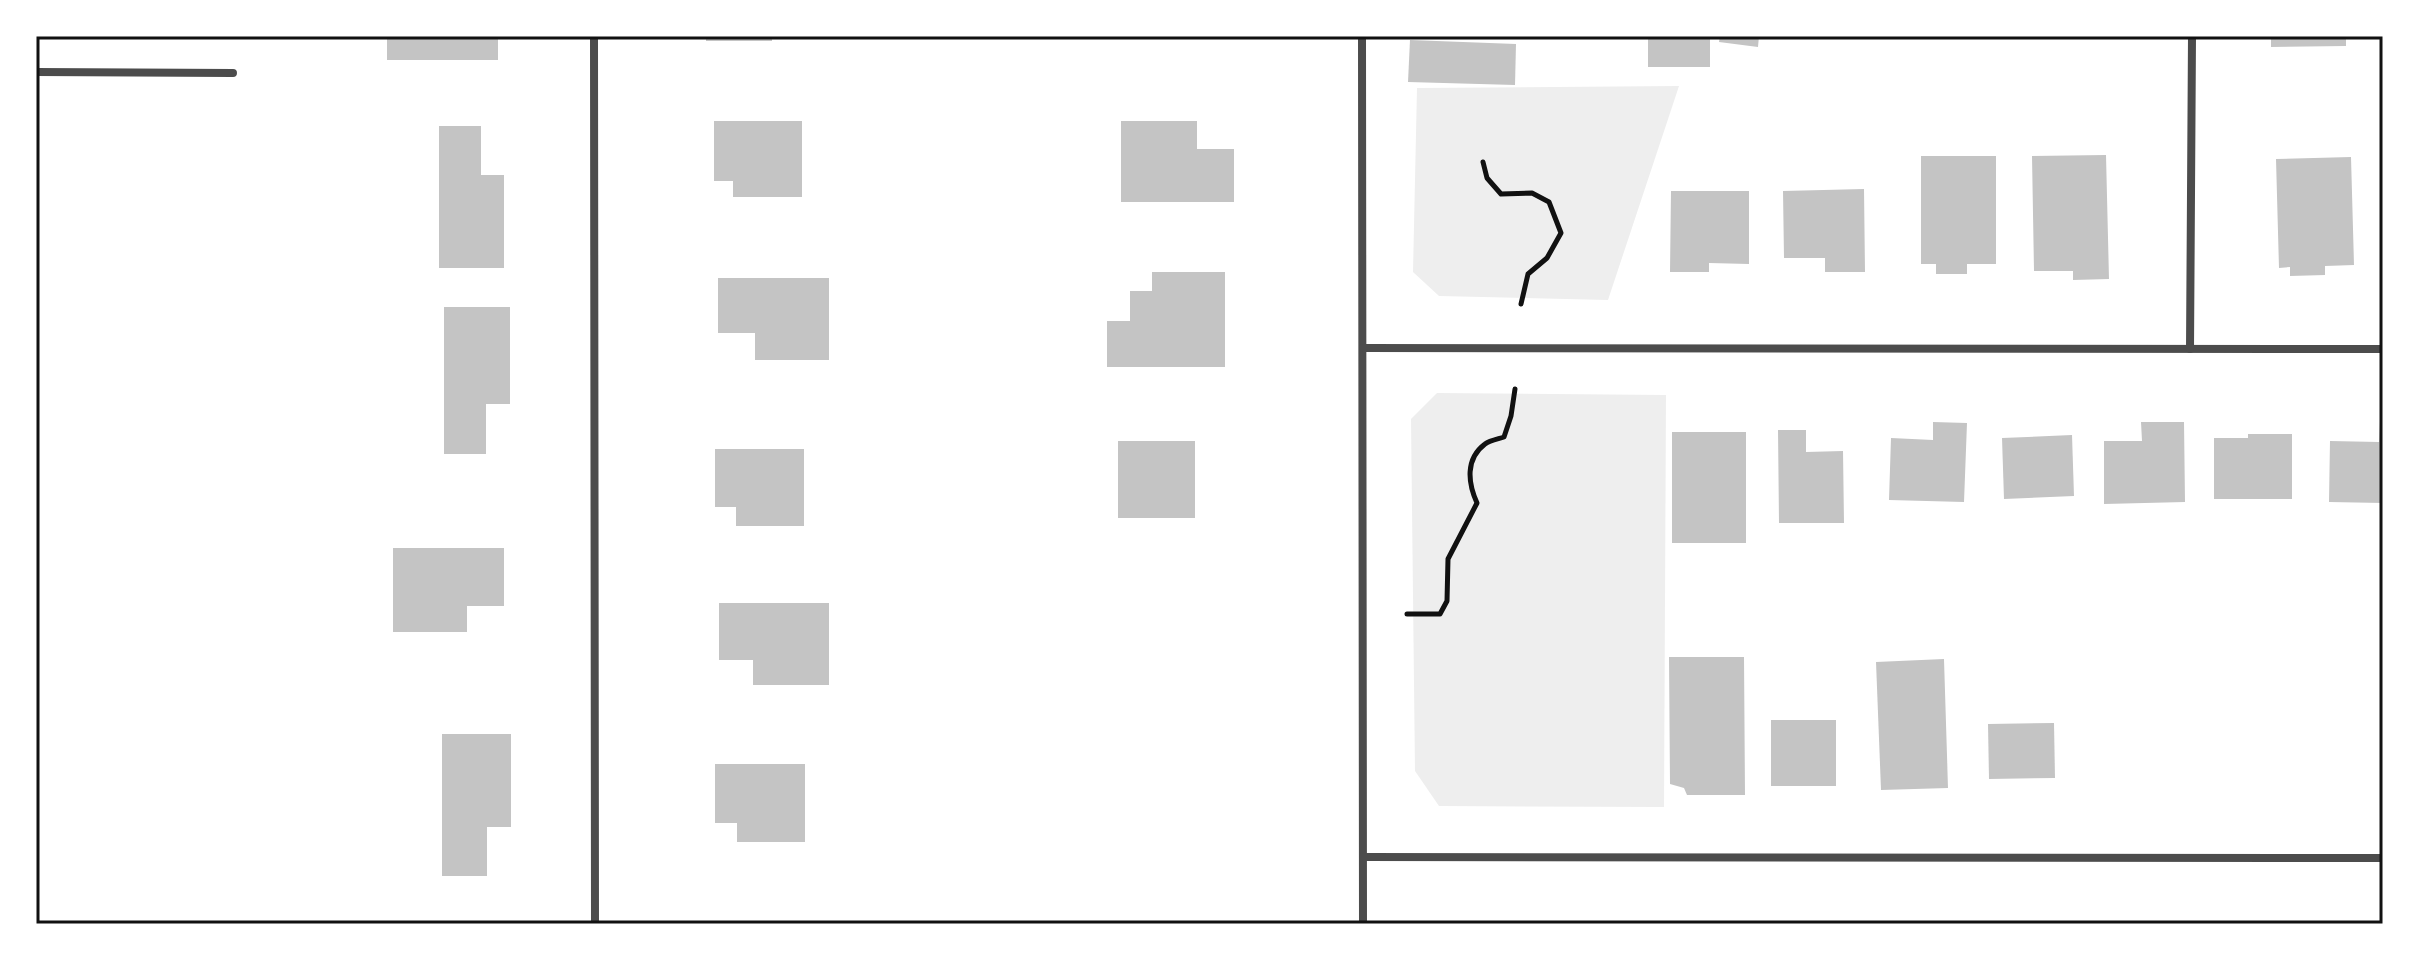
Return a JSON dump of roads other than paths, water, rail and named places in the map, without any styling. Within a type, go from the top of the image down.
[{"type":"street","points":[[594,36],[595,924]]},
{"type":"street","points":[[1362,36],[1363,924]]},
{"type":"street","points":[[2190,349],[2192,36]]},
{"type":"street","points":[[36,72],[233,73]]},
{"type":"street","points":[[1363,348],[2383,349]]},
{"type":"street","points":[[1363,857],[2383,858]]}]
